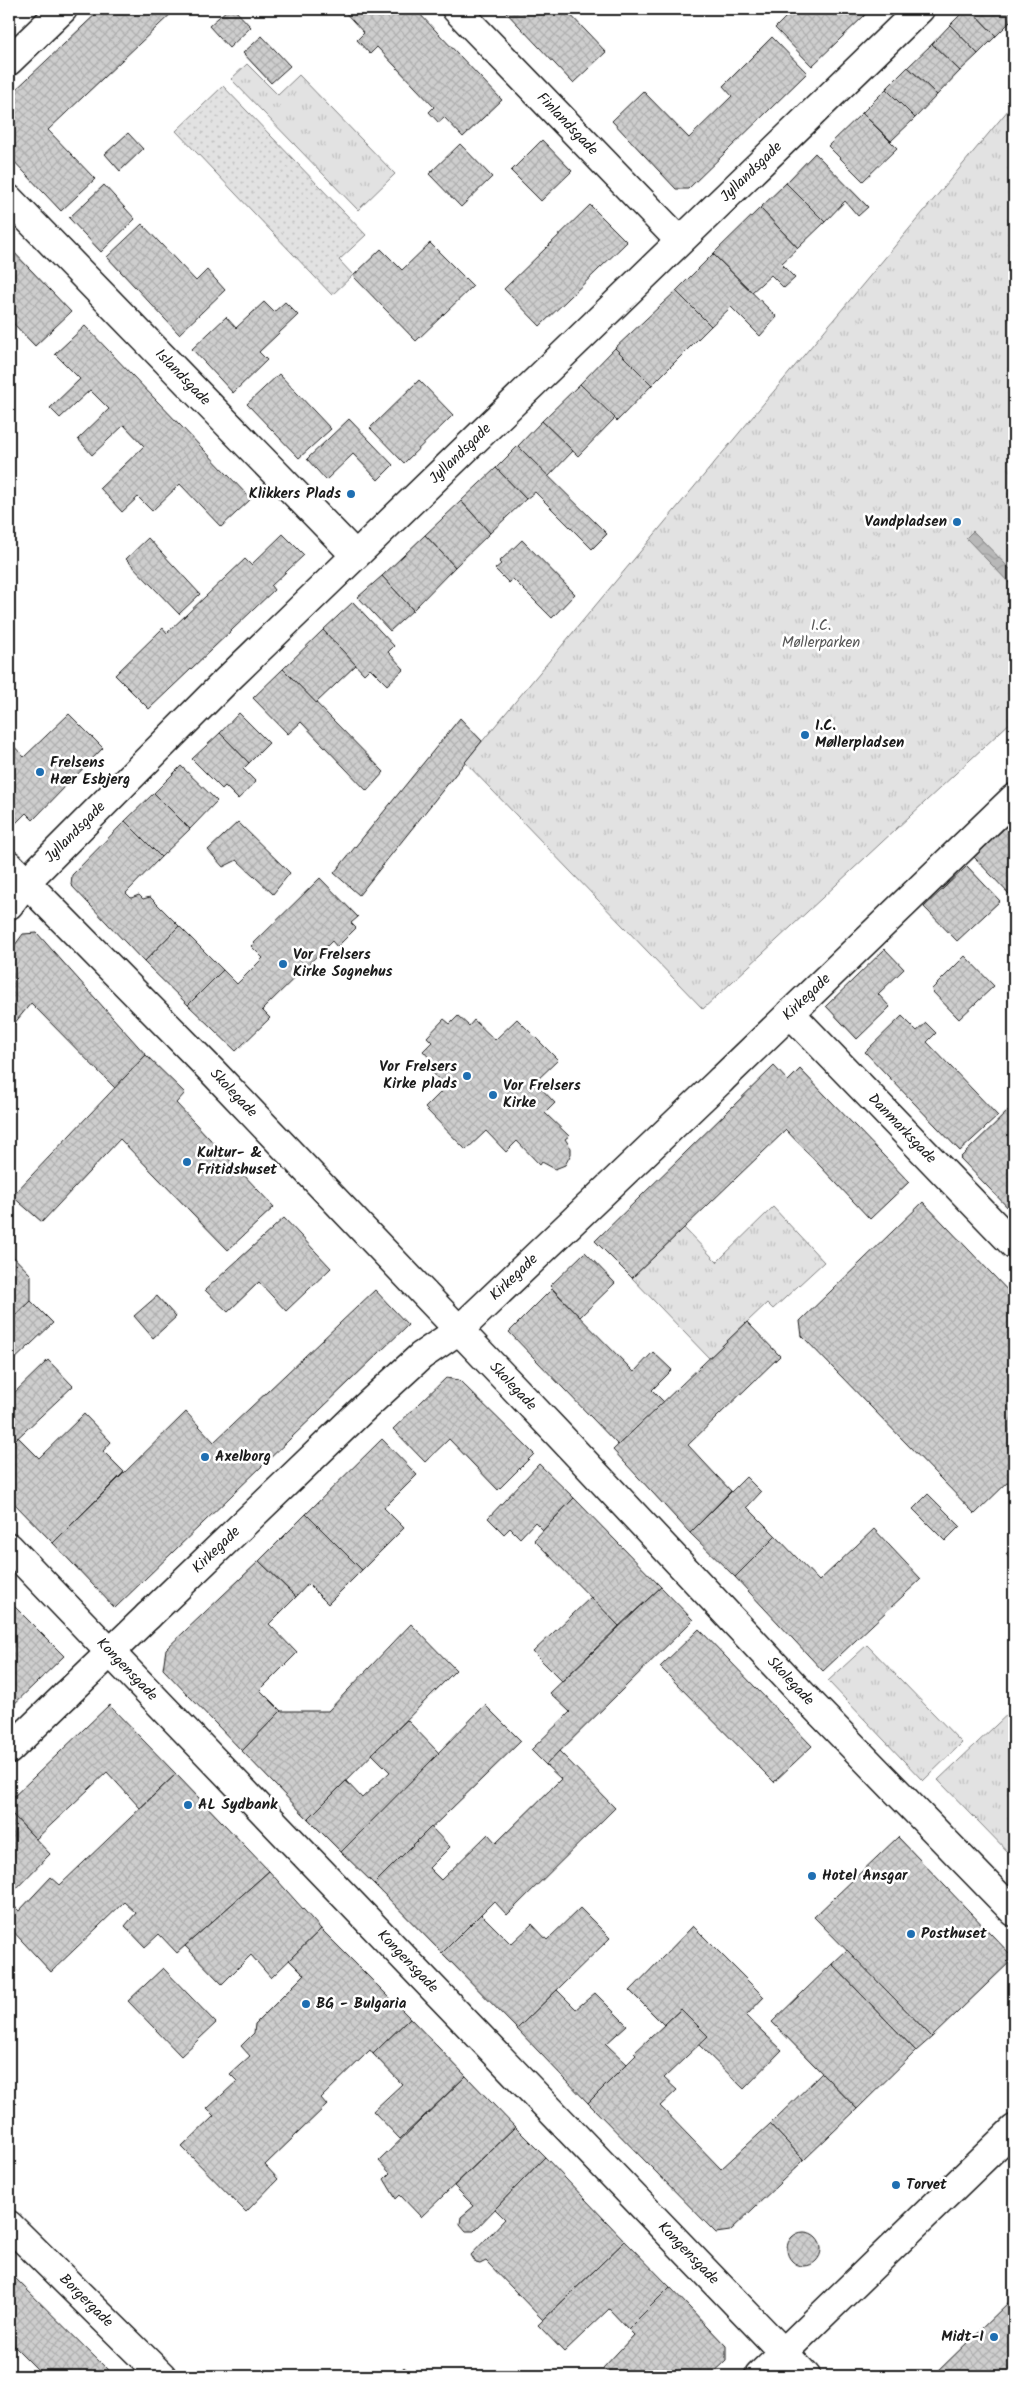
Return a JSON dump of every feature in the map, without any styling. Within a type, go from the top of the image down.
[{"type":"street","points":[[9,60],[63,9]]},
{"type":"street","name":"Finlandsgade","points":[[456,9],[679,240]]},
{"type":"street","name":"Jyllandsgade","points":[[9,905],[17,873],[226,681],[679,240],[920,9]]},
{"type":"street","name":"Islandsgade","points":[[9,199],[355,555]]},
{"type":"street","name":"Kirkegade","points":[[9,1750],[363,1408],[421,1356],[459,1330],[1014,798]]},
{"type":"street","name":"Skolegade","points":[[17,873],[213,1072],[804,1696],[1014,1912]]},
{"type":"street","name":"Danmarksgade","points":[[790,1013],[1014,1245]]},
{"type":"street","name":"Kongensgade","points":[[9,1547],[806,2376]]},
{"type":"street","points":[[759,2376],[1014,2129]]},
{"type":"street","name":"Borgergade","points":[[9,2225],[162,2376]]},
{"type":"green space","points":[[247,64],[278,95],[299,75],[395,174],[358,210],[231,79]]},
{"type":"green space","points":[[223,86],[366,235],[339,260],[353,275],[332,295],[176,131]]},
{"type":"green space","name":"I.C. Møllerparken","points":[[1014,103],[1014,719],[703,1009],[465,762]]},
{"type":"green space","points":[[773,1207],[824,1262],[773,1309],[767,1303],[709,1358],[632,1278],[684,1228],[717,1262]]},
{"type":"green space","points":[[867,1645],[962,1743],[923,1781],[828,1681]]},
{"type":"green space","points":[[1014,1708],[1014,1858],[938,1780]]},
{"type":"water","points":[[973,531],[1014,573],[1014,588],[966,538]]},
{"type":"building","points":[[101,9],[176,9],[48,130],[95,179],[61,211],[9,156],[9,96]]},
{"type":"building","points":[[228,9],[234,9],[251,27],[229,48],[209,26]]},
{"type":"building","points":[[342,9],[415,9],[502,100],[463,137],[444,117],[439,123],[429,112],[434,107],[377,47],[370,54],[357,40],[364,33]]},
{"type":"building","points":[[503,9],[565,9],[606,52],[573,83]]},
{"type":"building","points":[[794,9],[861,9],[866,14],[812,66],[775,28]]},
{"type":"building","points":[[966,9],[970,9],[996,36],[978,54],[950,25]]},
{"type":"building","points":[[970,9],[1008,9],[1014,18],[996,36]]},
{"type":"building","points":[[950,25],[978,54],[960,71],[932,44]]},
{"type":"building","points":[[262,36],[290,66],[271,83],[243,53]]},
{"type":"building","points":[[772,37],[807,73],[688,189],[676,189],[612,121],[643,91],[689,138],[732,96],[723,86]]},
{"type":"building","points":[[932,44],[960,71],[937,95],[908,67]]},
{"type":"building","points":[[908,67],[937,95],[915,118],[886,89]]},
{"type":"building","points":[[886,89],[915,118],[891,141],[862,113]]},
{"type":"building","points":[[862,113],[897,148],[863,181],[828,146]]},
{"type":"building","points":[[128,133],[143,149],[120,171],[105,154]]},
{"type":"building","points":[[542,140],[572,171],[541,201],[511,171]]},
{"type":"building","points":[[460,144],[492,177],[461,207],[429,174]]},
{"type":"building","points":[[815,153],[868,207],[858,216],[845,201],[825,222],[786,183]]},
{"type":"building","points":[[786,183],[825,222],[798,248],[760,208]]},
{"type":"building","points":[[104,185],[135,219],[101,252],[69,218]]},
{"type":"building","points":[[590,205],[627,242],[540,326],[504,289]]},
{"type":"building","points":[[760,208],[798,248],[781,264],[795,278],[784,288],[771,275],[752,292],[713,254]]},
{"type":"building","points":[[142,224],[196,281],[207,270],[225,290],[179,334],[107,257]]},
{"type":"building","points":[[430,243],[473,286],[416,341],[353,276],[381,249],[402,270]]},
{"type":"building","points":[[9,247],[71,312],[35,346],[9,319]]},
{"type":"building","points":[[713,254],[777,317],[760,336],[731,307],[711,326],[676,291]]},
{"type":"building","points":[[676,291],[711,326],[652,385],[615,348]]},
{"type":"building","points":[[264,302],[274,312],[285,302],[298,315],[259,352],[267,360],[233,393],[192,349],[226,317],[236,328]]},
{"type":"building","points":[[85,326],[251,499],[221,527],[180,484],[152,511],[138,497],[122,512],[100,488],[144,446],[124,425],[92,455],[78,439],[109,409],[90,390],[60,418],[50,408],[80,379],[55,354]]},
{"type":"building","points":[[615,348],[652,385],[617,421],[580,384]]},
{"type":"building","points":[[279,374],[331,429],[299,458],[247,404]]},
{"type":"building","points":[[419,380],[453,415],[404,463],[370,428]]},
{"type":"building","points":[[580,384],[615,418],[578,456],[542,421]]},
{"type":"building","points":[[349,419],[393,465],[378,480],[353,454],[326,480],[307,459]]},
{"type":"building","points":[[542,421],[573,451],[548,477],[518,446]]},
{"type":"building","points":[[518,446],[607,534],[592,549],[535,492],[526,499],[496,468]]},
{"type":"building","points":[[496,468],[526,499],[490,533],[461,501]]},
{"type":"building","points":[[461,501],[490,533],[455,567],[425,535]]},
{"type":"building","points":[[283,534],[304,555],[271,586],[274,590],[149,709],[115,675],[163,628],[167,633],[245,559],[251,565]]},
{"type":"building","points":[[425,535],[455,567],[413,610],[382,576]]},
{"type":"building","points":[[148,538],[200,594],[179,614],[126,559]]},
{"type":"building","points":[[522,540],[575,594],[552,618],[513,579],[509,583],[495,569],[501,564],[499,562]]},
{"type":"building","points":[[382,576],[413,610],[390,631],[358,597]]},
{"type":"building","points":[[353,602],[394,646],[388,652],[404,669],[387,685],[370,668],[364,674],[323,630]]},
{"type":"building","points":[[323,630],[356,665],[316,703],[283,669]]},
{"type":"building","points":[[283,669],[384,772],[367,791],[301,722],[288,734],[253,698]]},
{"type":"building","points":[[239,713],[269,743],[249,763],[220,733]]},
{"type":"building","points":[[69,714],[103,748],[33,820],[26,813],[14,825],[9,820],[9,741],[24,757]]},
{"type":"building","points":[[460,718],[482,741],[359,895],[334,873]]},
{"type":"building","points":[[220,733],[249,763],[243,769],[256,782],[238,799],[225,786],[222,789],[192,759]]},
{"type":"building","points":[[181,766],[217,801],[190,829],[154,793]]},
{"type":"building","points":[[154,793],[190,829],[161,857],[125,821]]},
{"type":"building","points":[[1014,819],[1014,889],[1009,894],[974,857]]},
{"type":"building","points":[[125,821],[161,857],[126,893],[131,898],[139,895],[143,899],[150,897],[179,926],[144,962],[71,885],[72,875]]},
{"type":"building","points":[[238,822],[290,873],[273,894],[237,860],[223,867],[208,850]]},
{"type":"building","points":[[967,866],[1000,901],[957,941],[924,907]]},
{"type":"building","name":"Vor Frelsers Kirke Sognehus","points":[[320,878],[358,917],[351,923],[356,928],[337,947],[332,941],[262,1010],[270,1018],[236,1051],[188,1005],[223,970],[237,984],[263,958],[251,946]]},
{"type":"building","points":[[179,926],[223,970],[188,1005],[144,962]]},
{"type":"building","points":[[37,933],[146,1055],[115,1088],[31,1003],[9,1030],[9,953],[23,934]]},
{"type":"building","points":[[885,949],[904,969],[878,994],[890,1007],[857,1039],[826,1006]]},
{"type":"building","points":[[965,956],[994,986],[959,1019],[931,990]]},
{"type":"building","name":"Vor Frelsers Kirke","points":[[458,1016],[469,1026],[474,1020],[495,1040],[517,1019],[558,1060],[535,1082],[555,1103],[545,1113],[569,1136],[565,1139],[571,1148],[571,1154],[565,1165],[555,1169],[542,1162],[540,1165],[517,1141],[506,1152],[486,1131],[466,1150],[425,1108],[446,1087],[427,1067],[433,1062],[423,1051],[432,1042],[427,1037],[444,1019],[450,1024]]},
{"type":"building","points":[[902,1016],[917,1031],[926,1023],[936,1033],[927,1042],[998,1116],[960,1151],[865,1052]]},
{"type":"building","name":"Kultur- & Fritidshuset","points":[[146,1055],[185,1093],[176,1103],[274,1207],[228,1250],[120,1139],[42,1222],[12,1196]]},
{"type":"building","points":[[774,1066],[788,1081],[800,1069],[909,1182],[870,1219],[786,1130],[632,1278],[595,1241]]},
{"type":"building","points":[[1014,1105],[1014,1214],[960,1158]]},
{"type":"building","points":[[923,1202],[1014,1297],[1014,1476],[975,1514],[802,1336],[800,1321]]},
{"type":"building","points":[[284,1218],[331,1268],[286,1311],[259,1282],[228,1312],[205,1290]]},
{"type":"building","points":[[9,1252],[31,1275],[31,1301],[9,1322]]},
{"type":"building","points":[[585,1252],[615,1283],[580,1317],[550,1286]]},
{"type":"building","points":[[552,1289],[634,1372],[653,1352],[672,1370],[652,1390],[664,1402],[618,1445],[509,1332]]},
{"type":"building","name":"Axelborg","points":[[375,1290],[408,1325],[115,1608],[53,1543],[186,1412],[214,1442]]},
{"type":"building","points":[[157,1296],[176,1317],[153,1338],[134,1316]]},
{"type":"building","points":[[31,1301],[53,1323],[9,1365],[9,1322]]},
{"type":"building","points":[[747,1322],[780,1356],[688,1445],[731,1491],[690,1533],[613,1450]]},
{"type":"building","points":[[48,1360],[73,1386],[9,1446],[9,1398]]},
{"type":"building","points":[[446,1378],[459,1380],[534,1454],[498,1490],[449,1439],[425,1462],[393,1429]]},
{"type":"building","points":[[84,1414],[111,1442],[103,1451],[124,1472],[53,1543],[9,1498],[9,1446],[18,1437],[39,1458]]},
{"type":"building","points":[[382,1439],[417,1475],[384,1508],[404,1528],[362,1570],[306,1514]]},
{"type":"building","points":[[539,1464],[574,1498],[543,1530],[535,1522],[520,1538],[510,1528],[504,1534],[488,1518]]},
{"type":"building","points":[[746,1477],[761,1492],[747,1507],[776,1536],[735,1577],[690,1533]]},
{"type":"building","points":[[928,1494],[960,1526],[945,1541],[913,1509]]},
{"type":"building","points":[[574,1498],[661,1587],[619,1626],[534,1540]]},
{"type":"building","points":[[306,1514],[362,1570],[328,1604],[308,1584],[296,1597],[259,1561]]},
{"type":"building","points":[[874,1529],[921,1579],[823,1671],[735,1577],[776,1536],[819,1581]]},
{"type":"building","points":[[1014,1546],[1014,1563],[1006,1554]]},
{"type":"building","points":[[259,1561],[296,1597],[269,1624],[297,1653],[260,1690],[281,1711],[242,1751],[163,1669],[166,1649]]},
{"type":"building","points":[[661,1587],[693,1620],[546,1765],[531,1750],[570,1712],[550,1693]]},
{"type":"building","points":[[591,1597],[619,1626],[562,1681],[533,1652]]},
{"type":"building","points":[[9,1601],[64,1656],[9,1709]]},
{"type":"building","points":[[411,1624],[456,1670],[308,1819],[242,1751],[281,1711],[328,1711]]},
{"type":"building","points":[[699,1629],[812,1746],[774,1782],[660,1667]]},
{"type":"building","points":[[109,1705],[176,1774],[140,1808],[107,1772],[36,1839],[9,1811],[9,1801]]},
{"type":"building","points":[[485,1705],[521,1741],[374,1884],[341,1852]]},
{"type":"building","points":[[407,1720],[439,1753],[341,1852],[308,1819],[346,1781],[362,1798],[390,1772],[372,1754]]},
{"type":"building","points":[[559,1751],[615,1808],[507,1915],[494,1901],[442,1953],[374,1884],[431,1827],[450,1847],[429,1868],[441,1880],[488,1834],[496,1843],[561,1779],[546,1765]]},
{"type":"building","points":[[176,1774],[269,1871],[177,1953],[159,1934],[145,1947],[125,1926],[136,1913],[124,1902],[51,1972],[9,1927],[9,1901],[19,1911],[51,1877],[60,1885]]},
{"type":"building","points":[[9,1811],[50,1854],[9,1896]]},
{"type":"building","name":"Posthuset","points":[[898,1837],[1014,1958],[932,2037],[814,1917]]},
{"type":"building","points":[[269,1871],[321,1929],[271,1978],[251,1955],[222,1984],[185,1946]]},
{"type":"building","points":[[580,1908],[610,1938],[517,2029],[442,1953],[481,1914],[511,1944],[532,1924],[547,1940]]},
{"type":"building","points":[[693,1926],[764,1997],[746,2016],[782,2050],[744,2089],[698,2044],[708,2036],[681,2009],[664,2025],[630,1991]]},
{"type":"building","points":[[321,1929],[410,2018],[373,2054],[370,2050],[321,2098],[327,2105],[265,2165],[278,2179],[246,2212],[182,2147],[214,2116],[207,2109],[237,2081],[230,2074],[250,2056],[241,2046],[254,2033],[255,2024],[304,1975],[289,1960]]},
{"type":"building","points":[[847,1950],[932,2037],[916,2051],[832,1964]]},
{"type":"building","points":[[832,1964],[916,2051],[857,2109],[772,2022]]},
{"type":"building","points":[[163,1968],[216,2023],[181,2056],[128,2001]]},
{"type":"building","points":[[557,1990],[576,2009],[595,1993],[627,2025],[606,2044],[627,2064],[588,2103],[517,2029]]},
{"type":"building","points":[[681,2009],[708,2036],[664,2078],[677,2090],[660,2106],[721,2169],[770,2124],[804,2160],[730,2231],[716,2233],[588,2103],[636,2055],[634,2053]]},
{"type":"building","points":[[410,2018],[466,2076],[400,2139],[373,2111],[402,2084],[373,2054]]},
{"type":"building","points":[[822,2073],[857,2109],[804,2160],[770,2124]]},
{"type":"building","points":[[466,2076],[515,2127],[421,2217],[400,2195],[396,2199],[384,2179],[390,2173],[379,2161]]},
{"type":"building","points":[[515,2127],[545,2157],[474,2231],[466,2231],[460,2224],[461,2217],[474,2206],[454,2186]]},
{"type":"building","points":[[545,2157],[625,2241],[543,2320],[486,2261],[480,2264],[476,2263],[471,2255],[505,2219],[495,2209]]},
{"type":"building","points":[[804,2232],[816,2237],[821,2249],[816,2261],[804,2266],[792,2261],[787,2249],[792,2237]]},
{"type":"building","points":[[625,2241],[670,2287],[628,2329],[609,2309],[564,2352],[538,2325]]},
{"type":"building","points":[[9,2272],[114,2376],[44,2376],[9,2341]]},
{"type":"building","points":[[670,2287],[726,2346],[726,2361],[710,2376],[612,2376],[603,2368],[634,2335],[628,2329]]},
{"type":"building","name":"Midt-I","points":[[1014,2297],[1014,2376],[933,2376]]},
{"type":"building","points":[[404,2367],[414,2376],[395,2376]]},
{"type":"place","name":"Klikkers Plads","points":[[351,494]]},
{"type":"place","name":"Vandpladsen","points":[[957,522]]},
{"type":"place","name":"I.C. Møllerpladsen","points":[[805,735]]},
{"type":"place","name":"Frelsens Hær Esbjerg","points":[[40,772]]},
{"type":"place","name":"Vor Frelsers Kirke Sognehus","points":[[283,964]]},
{"type":"place","name":"Vor Frelsers Kirke plads","points":[[467,1076]]},
{"type":"place","name":"Vor Frelsers Kirke","points":[[493,1095]]},
{"type":"place","name":"Kultur- & Fritidshuset","points":[[187,1162]]},
{"type":"place","name":"Axelborg","points":[[205,1457]]},
{"type":"place","name":"AL Sydbank","points":[[188,1805]]},
{"type":"place","name":"Hotel Ansgar","points":[[812,1876]]},
{"type":"place","name":"Posthuset","points":[[911,1934]]},
{"type":"place","name":"BG - Bulgaria","points":[[306,2004]]},
{"type":"place","name":"Torvet","points":[[896,2185]]},
{"type":"place","name":"Midt-I","points":[[994,2337]]}]
